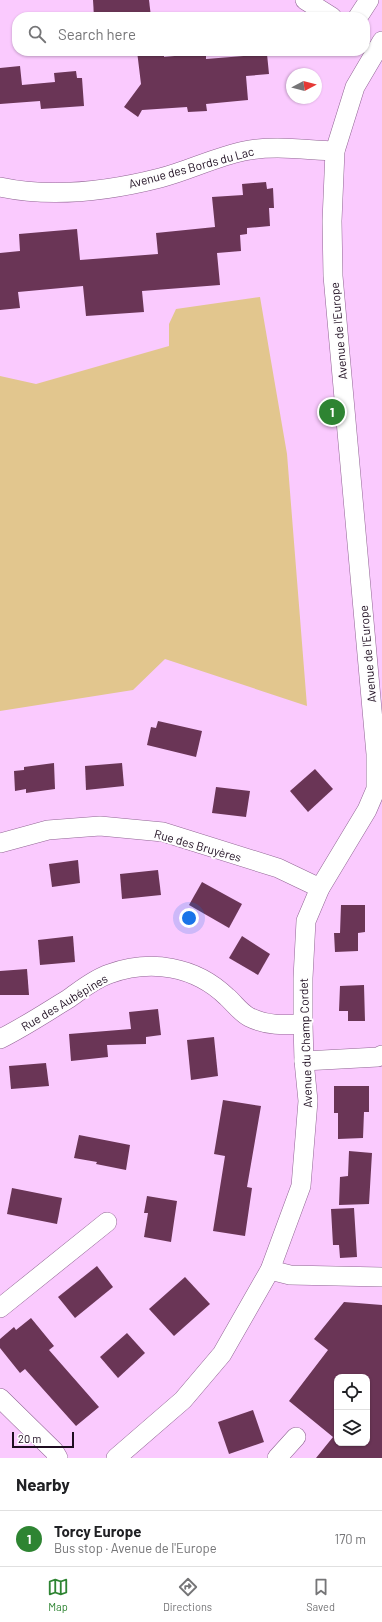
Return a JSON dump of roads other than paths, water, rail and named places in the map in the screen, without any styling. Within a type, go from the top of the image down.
[{"type":"street","points":[[305,0],[324,12]]},
{"type":"street","points":[[361,12],[369,0]]},
{"type":"street","name":"Avenue de l'Europe","points":[[370,52],[375,41]]},
{"type":"street","name":"Avenue de l'Europe","points":[[368,56],[355,86],[336,151],[332,221],[334,276],[367,644],[377,726]]},
{"type":"street","name":"Avenue des Bords du Lac","points":[[0,187],[38,192],[85,192],[160,178],[244,151],[284,149],[336,151]]},
{"type":"street","name":"Avenue du Champ Cordet","points":[[118,1458],[183,1400],[222,1354],[270,1270],[301,1186],[308,1100],[304,1061],[303,1024],[303,978],[306,921],[320,888],[379,790],[376,754],[377,726]]},
{"type":"street","name":"Rue des Bruyères","points":[[0,843],[48,830],[100,826],[163,832],[278,868],[320,888]]},
{"type":"street","name":"Rue des Aubépines","points":[[0,1039],[28,1025],[90,984],[109,974],[138,967],[157,965],[178,969],[199,976],[227,997],[237,1009],[249,1017],[275,1025],[303,1024]]},
{"type":"street","points":[[304,1061],[378,1057],[382,1055]]},
{"type":"street","points":[[0,1308],[106,1222]]},
{"type":"street","points":[[270,1270],[290,1275],[382,1277]]},
{"type":"street","points":[[0,1398],[54,1451],[58,1458]]},
{"type":"street","points":[[277,1458],[296,1437]]},
{"type":"place","name":"Torcy Europe","points":[[332,412]]}]
